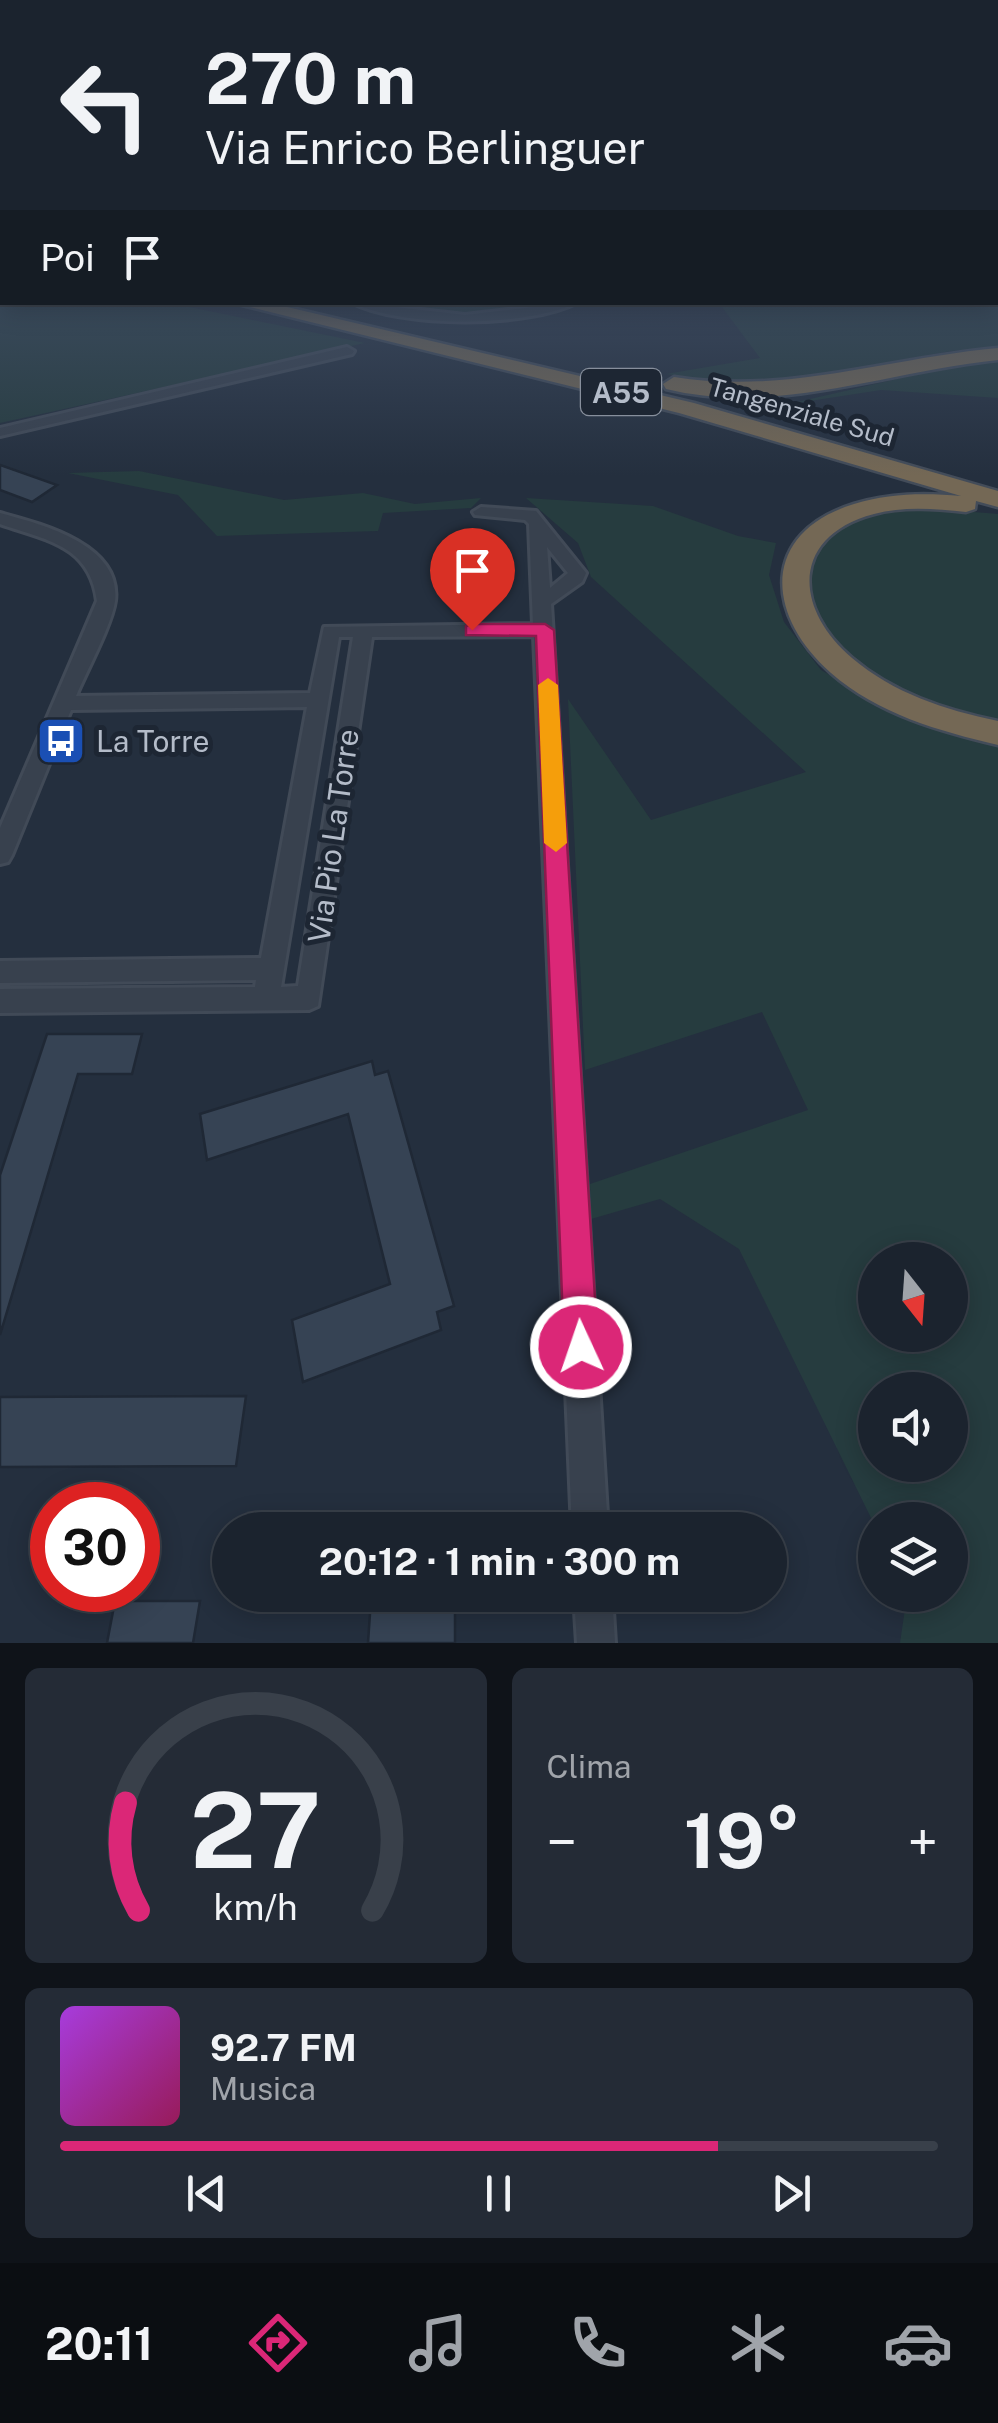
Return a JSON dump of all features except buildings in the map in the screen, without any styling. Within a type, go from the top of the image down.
[{"type":"highway","name":"Tangenziale Sud","points":[[326,323],[667,403],[998,500]]},
{"type":"highway","name":"Tangenziale Sud","points":[[383,323],[767,416],[998,483]]},
{"type":"highway","points":[[520,354],[602,366],[690,388],[755,394],[812,388],[942,359],[998,354]]},
{"type":"highway","points":[[998,510],[912,502],[860,510],[828,525],[806,544],[798,558],[793,584],[810,630],[858,678],[910,707],[998,733]]},
{"type":"street","points":[[0,432],[347,351]]},
{"type":"street","points":[[481,512],[522,512],[536,520],[564,556],[576,578],[543,600]]},
{"type":"street","points":[[0,518],[70,544],[102,568],[106,601],[0,855]]},
{"type":"street","points":[[536,520],[545,630],[589,1512]]},
{"type":"street","points":[[540,558],[549,552],[564,556]]},
{"type":"street","points":[[363,631],[545,630]]},
{"type":"street","name":"Via Pio La Torre","points":[[0,1001],[309,998],[363,631],[332,631],[266,998]]},
{"type":"street","name":"Via Pio La Torre","points":[[64,703],[319,700]]},
{"type":"street","name":"Via Pio La Torre","points":[[0,972],[272,969]]},
{"type":"street","points":[[595,1612],[596,1643]]},
{"type":"green space","points":[[0,323],[266,323],[365,343],[0,423]]},
{"type":"green space","points":[[734,323],[998,323],[998,347],[951,351],[754,387],[666,374],[760,358]]},
{"type":"green space","points":[[998,360],[998,398],[881,390],[784,405],[936,370]]},
{"type":"green space","points":[[139,471],[284,500],[363,493],[415,504],[481,498],[471,508],[383,513],[378,531],[217,536],[178,495],[68,473]]},
{"type":"green space","points":[[526,498],[653,506],[738,536],[776,543],[769,575],[784,622],[821,670],[904,719],[998,747],[998,1643],[900,1643],[905,1612],[968,1612],[968,1502],[863,1502],[739,1249],[660,1199],[591,1219],[590,1184],[808,1110],[762,1012],[585,1070],[568,699],[651,820],[806,772],[591,577],[578,543]]},
{"type":"green space","points":[[915,507],[998,514],[998,724],[911,695],[863,669],[831,638],[811,599],[811,559],[822,541],[859,518]]},
{"type":"slow traffic","points":[[548,685],[556,843]]},
{"type":"place","name":"La Torre","points":[[61,741]]},
{"type":"route","points":[[472,630],[545,630],[581,1347]]}]
